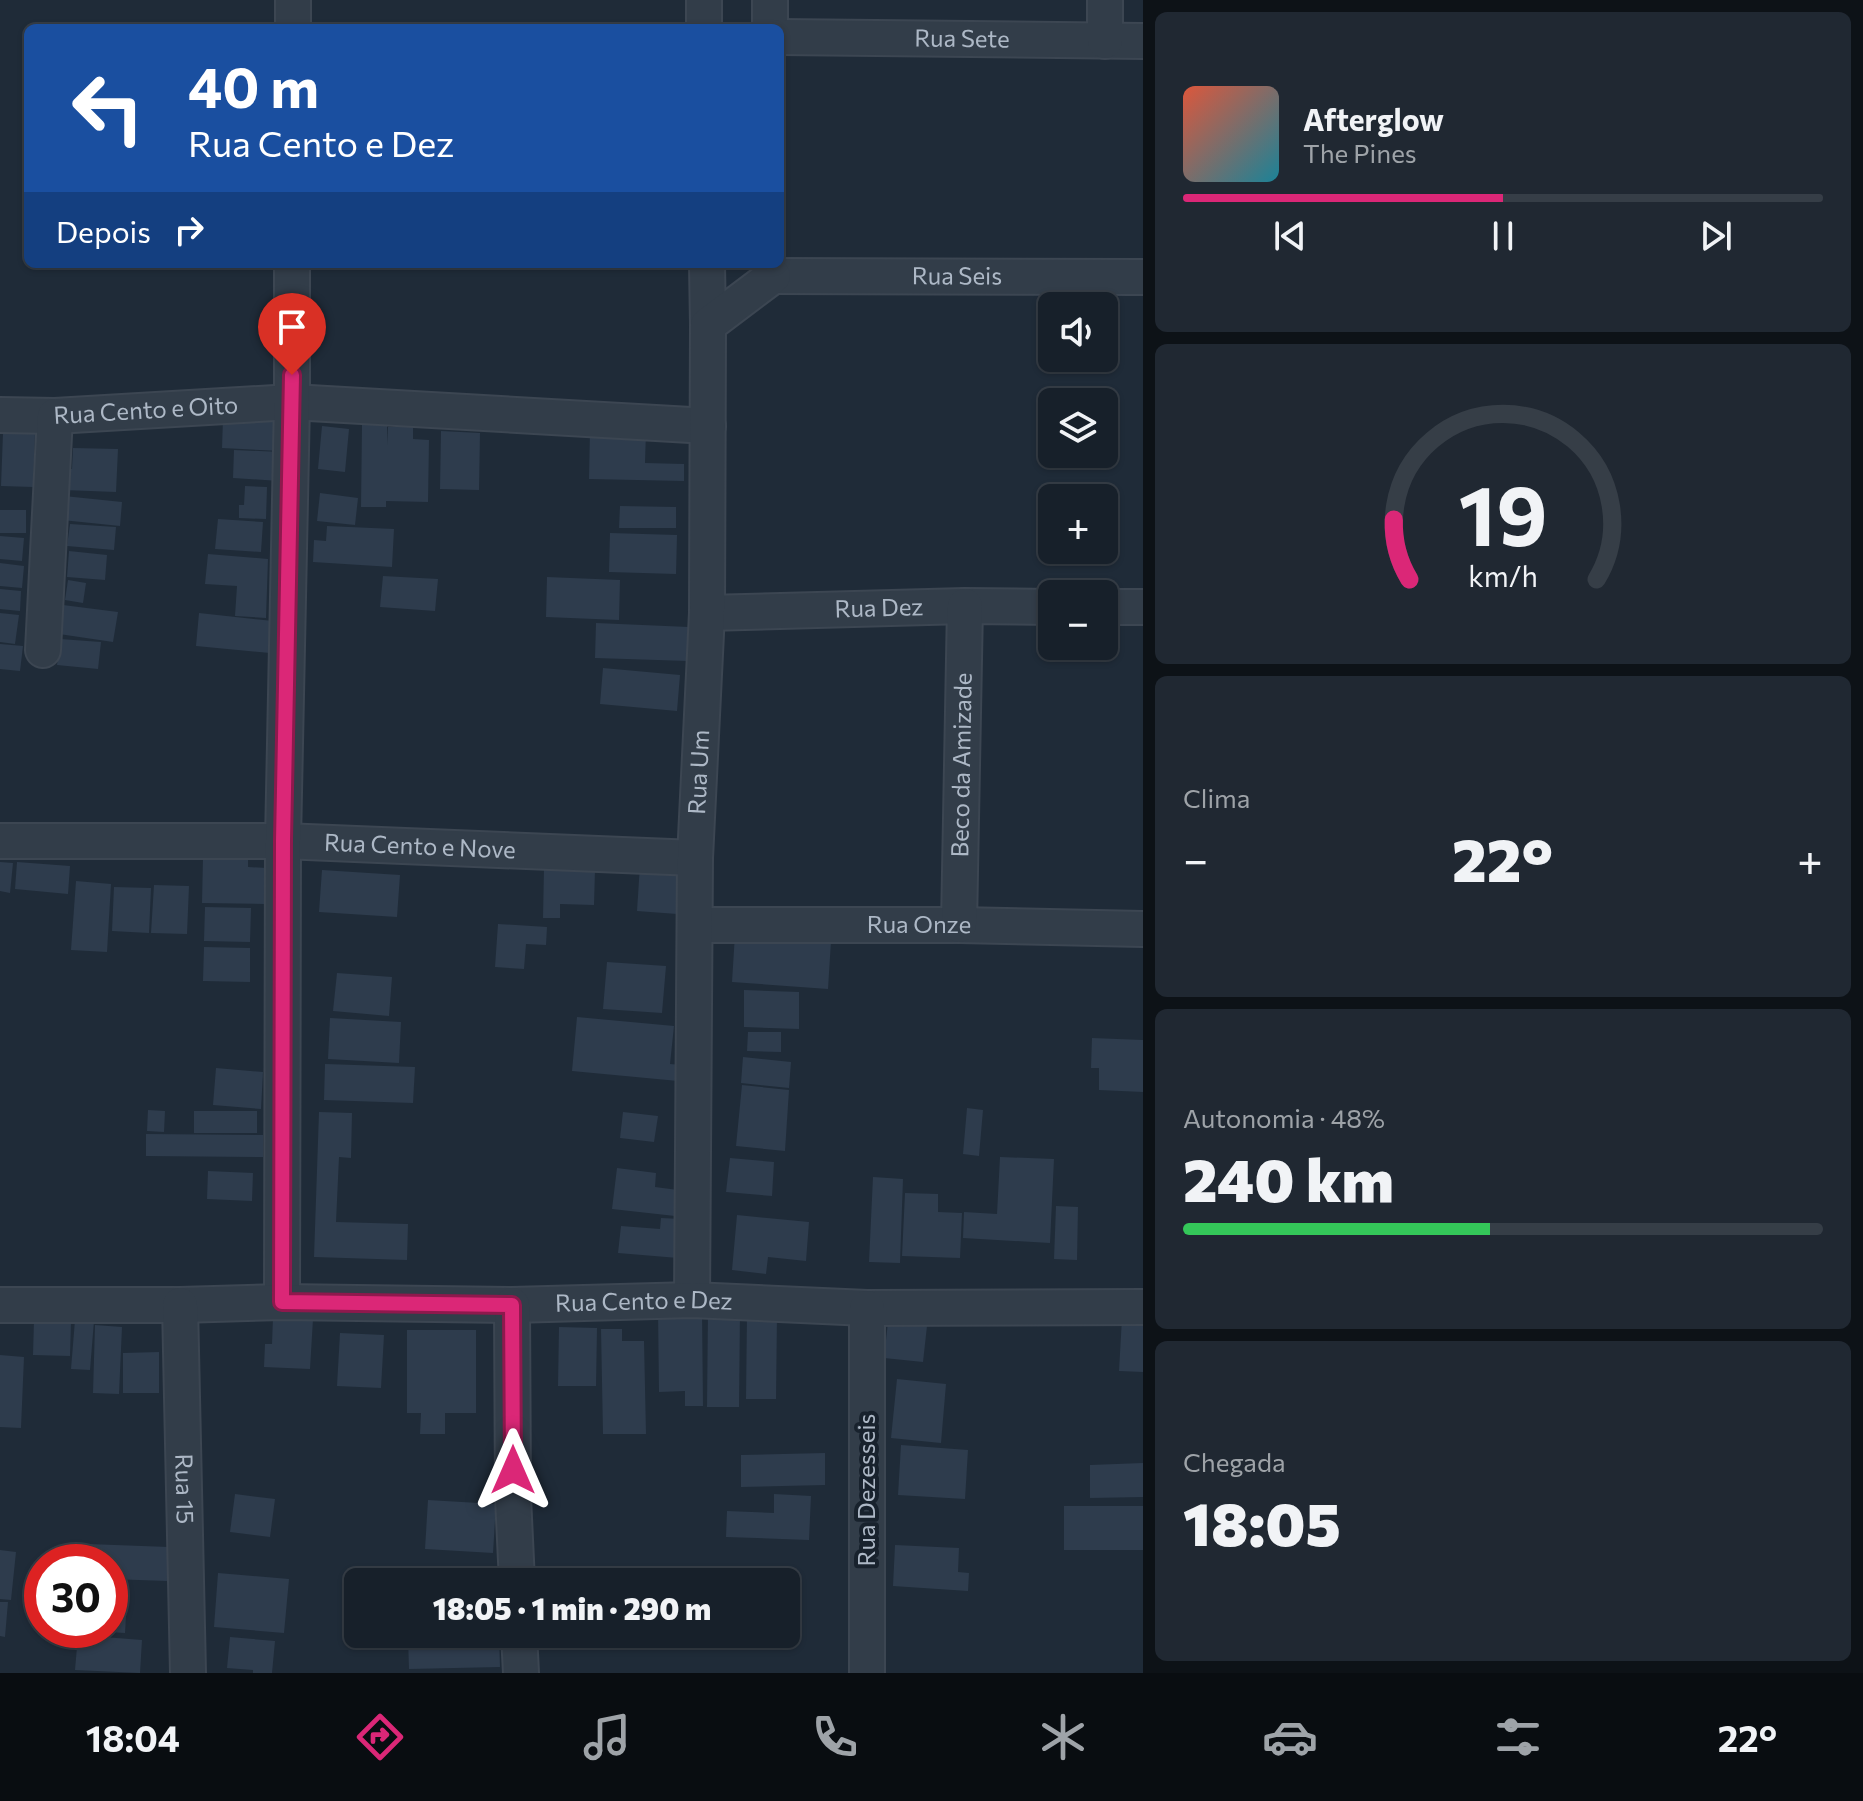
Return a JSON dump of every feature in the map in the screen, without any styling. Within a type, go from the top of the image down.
[{"type":"street","points":[[293,0],[293,24]]},
{"type":"street","points":[[704,0],[704,24]]},
{"type":"street","points":[[770,0],[770,24]]},
{"type":"street","points":[[1105,0],[1105,41]]},
{"type":"street","name":"Rua Sete","points":[[784,37],[1143,41]]},
{"type":"street","points":[[282,1302],[283,841],[292,268]]},
{"type":"street","name":"Rua Um","points":[[692,1300],[695,858],[707,613],[707,268]]},
{"type":"street","points":[[708,325],[773,270]]},
{"type":"street","name":"Rua Seis","points":[[773,270],[1143,277]]},
{"type":"street","name":"Rua Cento e Oito","points":[[0,415],[55,416],[292,402],[708,426]]},
{"type":"street","points":[[43,650],[55,416]]},
{"type":"street","name":"Beco da Amizade","points":[[959,925],[965,606]]},
{"type":"street","name":"Rua Dez","points":[[707,613],[1038,607]]},
{"type":"street","points":[[1118,607],[1143,607]]},
{"type":"street","name":"Rua Cento e Nove","points":[[0,841],[283,841],[695,858]]},
{"type":"street","name":"Rua Onze","points":[[695,925],[1143,929]]},
{"type":"street","name":"Rua Cento e Dez","points":[[0,1305],[282,1302],[512,1305],[692,1300],[867,1308],[1143,1307]]},
{"type":"street","name":"Rua 15","points":[[180,1305],[188,1673]]},
{"type":"street","points":[[512,1305],[516,1568]]},
{"type":"street","name":"Rua Dezesseis","points":[[867,1308],[867,1673]]},
{"type":"street","points":[[520,1648],[521,1673]]},
{"type":"building","points":[[223,418],[282,420],[281,451],[222,448]]},
{"type":"building","points":[[362,424],[387,425],[387,445],[388,427],[413,427],[413,439],[429,440],[428,502],[386,501],[386,507],[361,507]]},
{"type":"building","points":[[322,426],[349,429],[345,472],[318,469]]},
{"type":"building","points":[[590,430],[646,431],[645,463],[684,464],[684,481],[589,479]]},
{"type":"building","points":[[441,431],[480,433],[479,490],[440,489]]},
{"type":"building","points":[[3,433],[35,434],[33,487],[1,486]]},
{"type":"building","points":[[73,448],[118,449],[116,492],[64,490],[65,469],[72,469]]},
{"type":"building","points":[[234,450],[281,452],[279,481],[233,478]]},
{"type":"building","points":[[245,486],[267,487],[266,519],[239,518],[239,505],[244,505]]},
{"type":"building","points":[[320,493],[358,498],[355,525],[317,521]]},
{"type":"building","points":[[64,496],[122,502],[120,526],[62,520]]},
{"type":"building","points":[[620,506],[676,507],[676,528],[619,528]]},
{"type":"building","points":[[0,510],[26,510],[26,533],[0,533]]},
{"type":"building","points":[[218,519],[263,522],[261,552],[215,549]]},
{"type":"building","points":[[70,524],[116,527],[114,550],[67,546]]},
{"type":"building","points":[[327,526],[394,529],[392,567],[313,562],[314,540],[326,541]]},
{"type":"building","points":[[610,533],[677,535],[676,574],[609,572]]},
{"type":"building","points":[[0,536],[24,538],[22,561],[0,559]]},
{"type":"building","points":[[69,551],[107,555],[105,580],[67,577]]},
{"type":"building","points":[[208,554],[268,559],[266,618],[235,616],[237,586],[205,584]]},
{"type":"building","points":[[0,563],[24,566],[22,588],[0,586]]},
{"type":"building","points":[[383,576],[438,579],[435,611],[380,607]]},
{"type":"building","points":[[547,577],[620,580],[619,620],[546,617]]},
{"type":"building","points":[[68,580],[86,583],[83,603],[65,600]]},
{"type":"building","points":[[0,589],[21,591],[20,611],[0,609]]},
{"type":"building","points":[[63,605],[118,612],[113,642],[59,634]]},
{"type":"building","points":[[0,613],[19,615],[15,644],[0,642]]},
{"type":"building","points":[[199,613],[273,621],[270,653],[196,646]]},
{"type":"building","points":[[596,623],[689,627],[688,661],[595,658]]},
{"type":"building","points":[[60,639],[101,642],[98,669],[57,665]]},
{"type":"building","points":[[0,644],[23,646],[20,671],[0,669]]},
{"type":"building","points":[[603,668],[680,675],[677,711],[600,704]]},
{"type":"building","points":[[203,857],[248,858],[248,867],[267,868],[265,904],[202,903]]},
{"type":"building","points":[[0,862],[13,863],[10,893],[0,891]]},
{"type":"building","points":[[17,862],[70,866],[68,894],[15,889]]},
{"type":"building","points":[[640,865],[681,868],[677,914],[637,911]]},
{"type":"building","points":[[544,868],[595,870],[594,905],[560,904],[560,918],[543,918]]},
{"type":"building","points":[[322,870],[400,875],[397,917],[319,912]]},
{"type":"building","points":[[76,881],[111,884],[107,952],[71,950]]},
{"type":"building","points":[[154,885],[189,886],[187,934],[151,933]]},
{"type":"building","points":[[114,887],[151,888],[149,933],[112,931]]},
{"type":"building","points":[[205,907],[251,908],[250,942],[204,941]]},
{"type":"building","points":[[498,924],[547,927],[546,945],[526,944],[524,969],[495,967]]},
{"type":"building","points":[[735,934],[831,941],[828,989],[732,982]]},
{"type":"building","points":[[204,947],[250,948],[250,982],[203,981]]},
{"type":"building","points":[[607,962],[666,966],[662,1013],[603,1009]]},
{"type":"building","points":[[337,973],[392,977],[389,1016],[333,1011]]},
{"type":"building","points":[[744,990],[799,992],[799,1029],[744,1027]]},
{"type":"building","points":[[577,1017],[674,1026],[670,1064],[680,1065],[678,1081],[572,1071]]},
{"type":"building","points":[[330,1018],[401,1022],[399,1063],[328,1059]]},
{"type":"building","points":[[748,1032],[781,1032],[781,1052],[747,1051]]},
{"type":"building","points":[[1092,1038],[1143,1040],[1143,1092],[1099,1090],[1099,1068],[1091,1068]]},
{"type":"building","points":[[743,1057],[791,1062],[789,1088],[741,1083]]},
{"type":"building","points":[[325,1064],[415,1067],[413,1103],[324,1100]]},
{"type":"building","points":[[216,1068],[263,1072],[261,1109],[213,1105]]},
{"type":"building","points":[[742,1085],[789,1090],[785,1151],[736,1146]]},
{"type":"building","points":[[967,1108],[983,1110],[979,1156],[963,1154]]},
{"type":"building","points":[[148,1110],[165,1111],[164,1132],[147,1131]]},
{"type":"building","points":[[194,1111],[257,1111],[257,1133],[194,1133]]},
{"type":"building","points":[[319,1112],[352,1113],[351,1158],[339,1157],[336,1222],[408,1224],[407,1260],[314,1257]]},
{"type":"building","points":[[623,1112],[658,1116],[654,1142],[620,1138]]},
{"type":"building","points":[[146,1134],[263,1135],[263,1157],[146,1156]]},
{"type":"building","points":[[1000,1157],[1054,1159],[1050,1243],[963,1238],[964,1212],[997,1214]]},
{"type":"building","points":[[730,1158],[774,1162],[772,1196],[726,1192]]},
{"type":"building","points":[[617,1168],[656,1173],[655,1187],[678,1190],[675,1216],[612,1209]]},
{"type":"building","points":[[208,1171],[253,1173],[252,1201],[207,1199]]},
{"type":"building","points":[[873,1177],[903,1179],[900,1263],[869,1262]]},
{"type":"building","points":[[905,1193],[938,1194],[938,1212],[962,1213],[960,1258],[902,1256]]},
{"type":"building","points":[[1056,1206],[1078,1207],[1077,1260],[1054,1259]]},
{"type":"building","points":[[737,1215],[809,1222],[806,1261],[768,1257],[766,1274],[732,1270]]},
{"type":"building","points":[[661,1218],[681,1219],[678,1258],[618,1253],[621,1226],[660,1229]]},
{"type":"building","points":[[658,1309],[702,1309],[703,1406],[685,1406],[685,1391],[659,1392]]},
{"type":"building","points":[[708,1310],[740,1310],[739,1407],[707,1407]]},
{"type":"building","points":[[889,1313],[928,1317],[923,1362],[884,1358]]},
{"type":"building","points":[[747,1314],[777,1314],[776,1399],[746,1399]]},
{"type":"building","points":[[273,1317],[313,1319],[310,1369],[264,1367],[265,1344],[272,1344]]},
{"type":"building","points":[[1122,1318],[1143,1319],[1143,1372],[1119,1371]]},
{"type":"building","points":[[34,1320],[71,1321],[70,1356],[33,1355]]},
{"type":"building","points":[[75,1320],[94,1321],[90,1370],[71,1369]]},
{"type":"building","points":[[95,1325],[122,1327],[119,1394],[93,1393]]},
{"type":"building","points":[[559,1327],[597,1328],[596,1386],[558,1386]]},
{"type":"building","points":[[601,1329],[622,1329],[622,1341],[644,1341],[646,1434],[603,1434]]},
{"type":"building","points":[[407,1330],[476,1330],[476,1413],[445,1413],[445,1434],[420,1434],[421,1413],[407,1413]]},
{"type":"building","points":[[340,1333],[384,1335],[381,1388],[337,1386]]},
{"type":"building","points":[[159,1352],[159,1393],[123,1393],[123,1353]]},
{"type":"building","points":[[0,1355],[24,1357],[21,1428],[0,1427]]},
{"type":"building","points":[[897,1379],[946,1384],[941,1443],[891,1438]]},
{"type":"building","points":[[901,1445],[968,1450],[965,1499],[898,1495]]},
{"type":"building","points":[[825,1453],[825,1485],[741,1487],[741,1455]]},
{"type":"building","points":[[1143,1463],[1143,1497],[1090,1498],[1090,1465]]},
{"type":"building","points":[[235,1494],[275,1499],[270,1537],[230,1532]]},
{"type":"building","points":[[774,1494],[811,1496],[809,1540],[726,1537],[727,1511],[774,1513]]},
{"type":"building","points":[[428,1500],[496,1504],[493,1553],[425,1549]]},
{"type":"building","points":[[1064,1506],[1143,1506],[1143,1550],[1064,1550]]},
{"type":"building","points":[[128,1545],[169,1547],[167,1581],[128,1580]]},
{"type":"building","points":[[895,1545],[959,1548],[958,1572],[969,1573],[968,1591],[893,1586]]},
{"type":"building","points":[[0,1550],[16,1552],[11,1600],[0,1599]]},
{"type":"building","points":[[218,1573],[289,1579],[284,1633],[214,1627]]},
{"type":"building","points":[[0,1602],[8,1602],[5,1637],[0,1636]]},
{"type":"building","points":[[230,1637],[275,1641],[272,1673],[227,1668]]},
{"type":"building","points":[[128,1639],[142,1640],[140,1673],[75,1670],[77,1648],[128,1648]]},
{"type":"building","points":[[408,1648],[499,1648],[500,1667],[409,1669]]},
{"type":"route","points":[[292,375],[283,841],[282,1302],[512,1305],[513,1470]]}]
